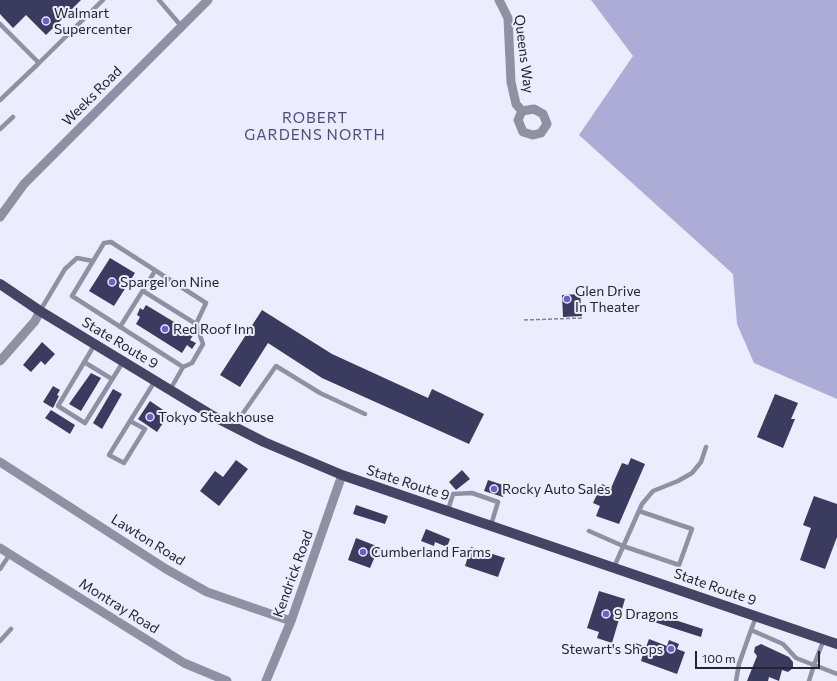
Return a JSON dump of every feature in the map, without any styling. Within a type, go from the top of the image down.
[{"type":"main road","name":"State Route 9","points":[[0,284],[40,311],[123,362],[264,442],[342,475],[837,644]]},
{"type":"street","name":"Weeks Road","points":[[0,217],[24,184],[208,0]]},
{"type":"street","name":"Queens Way","points":[[499,0],[508,18],[511,82],[516,104],[522,111]]},
{"type":"street","points":[[0,361],[35,321],[40,311]]},
{"type":"street","name":"Lawton Road","points":[[0,462],[160,565],[207,592],[291,621]]},
{"type":"street","name":"Kendrick Road","points":[[266,681],[291,621],[342,475]]},
{"type":"street","name":"Montray Road","points":[[0,548],[184,663],[227,681]]},
{"type":"lane","points":[[0,100],[103,0]]},
{"type":"lane","points":[[159,0],[182,27]]},
{"type":"lane","points":[[0,24],[39,62]]},
{"type":"lane","points":[[0,129],[14,117]]},
{"type":"lane","points":[[183,367],[72,296],[104,243],[111,242],[206,303],[196,324]]},
{"type":"lane","points":[[40,311],[65,269],[77,258],[93,261]]},
{"type":"lane","points":[[120,327],[155,271]]},
{"type":"lane","points":[[143,291],[196,324],[204,344],[192,363],[183,367],[170,390]]},
{"type":"lane","points":[[95,344],[58,406],[85,423],[123,362]]},
{"type":"lane","points":[[84,362],[112,379]]},
{"type":"lane","points":[[234,426],[276,366],[320,393],[365,414]]},
{"type":"lane","points":[[130,421],[145,429],[124,463],[109,455],[130,421],[155,381]]},
{"type":"lane","points":[[614,567],[642,504],[653,491],[692,473],[701,462],[706,447]]},
{"type":"lane","points":[[448,510],[453,494],[472,493],[498,502],[491,525]]},
{"type":"lane","points":[[589,531],[623,546],[679,565],[692,529],[639,511]]},
{"type":"lane","points":[[0,569],[10,554]]},
{"type":"lane","points":[[736,681],[739,664],[756,616]]},
{"type":"lane","points":[[0,641],[11,629]]},
{"type":"lane","points":[[751,630],[783,644],[796,658],[837,674]]},
{"type":"lane","points":[[809,681],[824,639]]},
{"type":"path","points":[[524,320],[583,318]]},
{"type":"shaded area","points":[[591,0],[837,0],[837,399],[754,363],[737,324],[733,274],[579,135],[633,56]]},
{"type":"building","name":"Walmart Supercenter","points":[[0,0],[81,0],[46,35],[26,15],[13,28],[0,14]]},
{"type":"building","name":"Spargel on Nine","points":[[110,258],[135,273],[114,306],[89,291]]},
{"type":"building","points":[[580,294],[582,316],[563,317],[562,295]]},
{"type":"building","name":"Red Roof Inn","points":[[146,305],[194,334],[190,340],[196,343],[192,349],[187,345],[182,353],[136,324],[140,317],[137,315],[140,308],[143,310]]},
{"type":"building","points":[[262,310],[332,354],[428,398],[432,389],[484,414],[469,444],[322,378],[268,343],[240,387],[220,375]]},
{"type":"building","points":[[42,342],[55,354],[45,365],[41,361],[31,372],[23,365]]},
{"type":"building","points":[[91,373],[101,378],[81,411],[69,404]]},
{"type":"building","points":[[53,386],[60,390],[57,395],[59,396],[53,408],[43,402]]},
{"type":"building","points":[[113,389],[122,394],[102,429],[93,423]]},
{"type":"building","points":[[775,394],[798,403],[791,419],[795,419],[783,448],[757,437]]},
{"type":"building","points":[[150,401],[169,414],[157,432],[138,419]]},
{"type":"building","points":[[51,410],[75,425],[70,434],[45,418]]},
{"type":"building","points":[[631,458],[645,464],[619,524],[596,516],[600,506],[593,503],[602,484],[611,488],[622,463],[628,465]]},
{"type":"building","points":[[236,460],[248,469],[219,506],[200,491],[215,471],[223,477]]},
{"type":"building","points":[[462,470],[470,479],[456,490],[449,482]]},
{"type":"building","points":[[488,480],[506,486],[503,497],[484,491]]},
{"type":"building","points":[[814,496],[837,504],[837,537],[825,569],[800,560],[811,528],[803,525]]},
{"type":"building","name":"Cumberland Farms","points":[[356,505],[388,516],[385,524],[353,514]]},
{"type":"building","points":[[426,529],[450,539],[447,547],[435,542],[434,546],[421,541]]},
{"type":"building","points":[[356,538],[379,547],[370,568],[348,560]]},
{"type":"building","points":[[471,547],[505,558],[498,577],[465,566]]},
{"type":"building","name":"9 Dragons","points":[[599,591],[625,599],[612,643],[597,638],[599,632],[587,628]]},
{"type":"building","points":[[656,614],[703,629],[701,637],[654,622]]},
{"type":"building","points":[[649,639],[667,646],[669,640],[679,644],[677,649],[685,652],[677,674],[641,661],[643,654],[630,650],[633,642],[646,647]]},
{"type":"building","points":[[761,644],[789,657],[793,662],[793,668],[788,672],[782,670],[779,681],[769,677],[768,681],[747,681],[757,656],[754,652],[755,647]]},
{"type":"place","name":"Walmart Supercenter","points":[[46,21]]},
{"type":"place","name":"Spargel on Nine","points":[[112,282]]},
{"type":"place","name":"Glen Drive In Theater","points":[[567,299]]},
{"type":"place","name":"Red Roof Inn","points":[[165,329]]},
{"type":"place","name":"Tokyo Steakhouse","points":[[150,417]]},
{"type":"place","name":"Rocky Auto Sales","points":[[494,489]]},
{"type":"place","name":"Cumberland Farms","points":[[363,552]]},
{"type":"place","name":"9 Dragons","points":[[606,614]]},
{"type":"place","name":"Stewart's Shops","points":[[671,649]]},
{"type":"district","name":"ROBERT GARDENS NORTH","points":[[315,126]]}]
